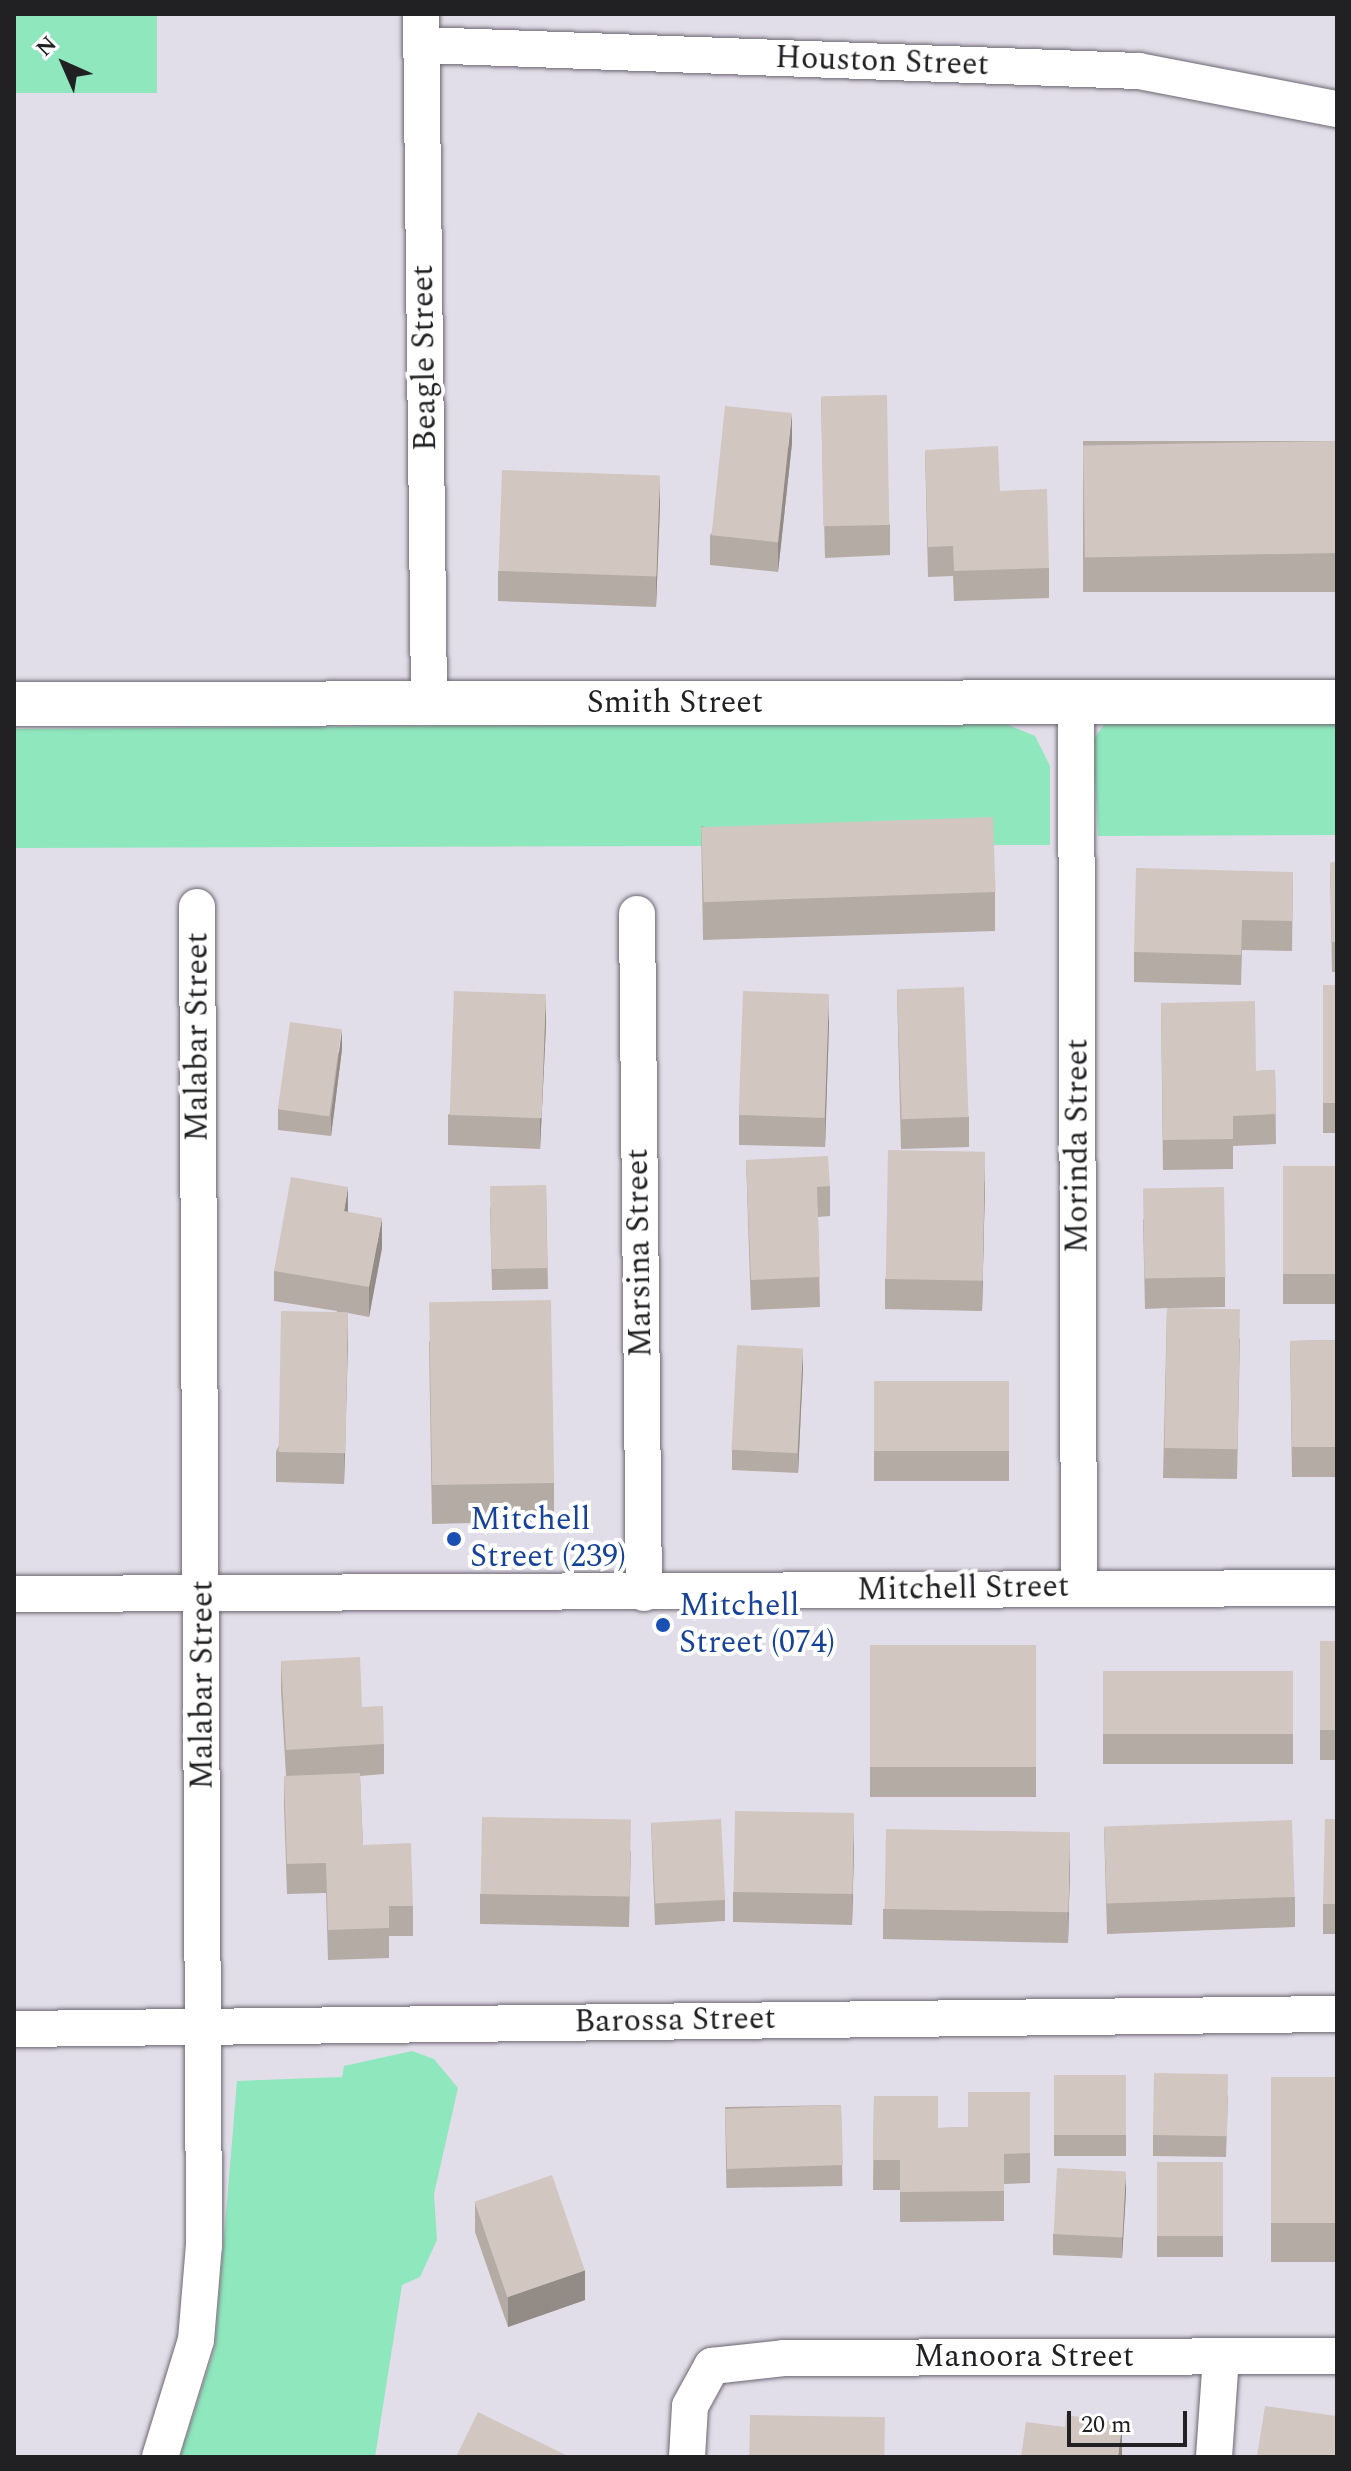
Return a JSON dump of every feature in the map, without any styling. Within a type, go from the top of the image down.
[{"type":"street","name":"Houston Street","points":[[422,30],[1139,71],[1337,109]]},
{"type":"street","name":"Beagle Street","points":[[422,30],[429,702]]},
{"type":"street","name":"Smith Street","points":[[14,704],[1337,702]]},
{"type":"street","name":"Morinda Street","points":[[1076,704],[1079,1588]]},
{"type":"street","name":"Malabar Street","points":[[160,2457],[196,2340],[204,2245],[203,1594],[197,907]]},
{"type":"street","name":"Marsina Street","points":[[637,914],[644,1593]]},
{"type":"street","name":"Mitchell Street","points":[[14,1594],[1337,1588]]},
{"type":"street","name":"Barossa Street","points":[[14,2029],[1337,2014]]},
{"type":"street","points":[[1214,2457],[1221,2356]]},
{"type":"street","name":"Manoora Street","points":[[687,2457],[690,2406],[712,2366],[784,2358],[1337,2356]]},
{"type":"green space","points":[[14,14],[157,14],[157,93],[14,93]]},
{"type":"green space","points":[[1001,722],[1035,736],[1050,766],[1050,845],[14,848],[14,729]]},
{"type":"green space","points":[[1105,723],[1337,723],[1337,835],[1098,836],[1093,740]]},
{"type":"green space","points":[[412,2051],[434,2059],[458,2088],[434,2194],[437,2240],[420,2277],[402,2285],[375,2457],[180,2457],[215,2347],[237,2081],[342,2077],[344,2066]]},
{"type":"building","points":[[887,395],[889,525],[823,526],[821,396]]},
{"type":"building","points":[[725,406],[792,413],[778,542],[711,535]]},
{"type":"building","points":[[1335,441],[1337,553],[1085,557],[1083,445]]},
{"type":"building","points":[[998,446],[1000,491],[1047,489],[1049,568],[954,571],[953,546],[928,547],[925,450]]},
{"type":"building","points":[[502,470],[660,476],[656,576],[498,571]]},
{"type":"building","points":[[993,817],[996,892],[704,902],[701,827]]},
{"type":"building","points":[[1337,862],[1337,942],[1332,942],[1330,863]]},
{"type":"building","points":[[1136,868],[1293,872],[1292,921],[1242,920],[1241,955],[1134,952]]},
{"type":"building","points":[[1323,985],[1337,985],[1337,1103],[1323,1103]]},
{"type":"building","points":[[964,987],[969,1117],[902,1119],[897,989]]},
{"type":"building","points":[[454,991],[546,994],[542,1118],[450,1115]]},
{"type":"building","points":[[743,991],[829,994],[825,1118],[739,1115]]},
{"type":"building","points":[[1255,1001],[1256,1071],[1275,1070],[1276,1114],[1233,1116],[1233,1139],[1163,1140],[1161,1003]]},
{"type":"building","points":[[290,1022],[341,1029],[329,1116],[278,1109]]},
{"type":"building","points":[[888,1150],[985,1152],[983,1281],[886,1279]]},
{"type":"building","points":[[828,1156],[830,1186],[817,1187],[820,1277],[751,1280],[746,1160]]},
{"type":"building","points":[[1283,1166],[1337,1166],[1337,1274],[1283,1274]]},
{"type":"building","points":[[291,1177],[348,1187],[344,1211],[382,1218],[369,1287],[274,1271]]},
{"type":"building","points":[[546,1185],[547,1268],[491,1269],[490,1186]]},
{"type":"building","points":[[1224,1187],[1226,1277],[1145,1278],[1143,1188]]},
{"type":"building","points":[[551,1300],[554,1483],[432,1485],[429,1302]]},
{"type":"building","points":[[1167,1308],[1240,1309],[1238,1449],[1165,1448]]},
{"type":"building","points":[[281,1311],[348,1312],[346,1453],[279,1452]]},
{"type":"building","points":[[1336,1325],[1337,1447],[1292,1447],[1290,1341],[1336,1340]]},
{"type":"building","points":[[737,1345],[803,1348],[797,1453],[732,1450]]},
{"type":"building","points":[[874,1381],[1009,1381],[1009,1451],[874,1451]]},
{"type":"building","points":[[1320,1641],[1337,1641],[1337,1730],[1320,1730]]},
{"type":"building","points":[[870,1645],[1036,1645],[1036,1767],[870,1767]]},
{"type":"building","points":[[360,1657],[362,1707],[383,1706],[384,1744],[286,1750],[281,1661]]},
{"type":"building","points":[[1103,1671],[1293,1671],[1293,1734],[1103,1734]]},
{"type":"building","points":[[360,1773],[363,1845],[411,1843],[413,1906],[389,1906],[389,1928],[328,1930],[326,1863],[287,1864],[284,1776]]},
{"type":"building","points":[[735,1811],[854,1813],[853,1894],[734,1892]]},
{"type":"building","points":[[482,1817],[631,1820],[630,1897],[481,1894]]},
{"type":"building","points":[[721,1819],[725,1900],[655,1904],[651,1823]]},
{"type":"building","points":[[1325,1819],[1337,1819],[1337,1904],[1323,1904]]},
{"type":"building","points":[[1292,1820],[1295,1897],[1107,1904],[1104,1827]]},
{"type":"building","points":[[886,1829],[1070,1832],[1069,1912],[885,1909]]},
{"type":"building","points":[[1154,2073],[1228,2074],[1227,2136],[1153,2135]]},
{"type":"building","points":[[1054,2075],[1126,2075],[1126,2135],[1054,2135]]},
{"type":"building","points":[[1271,2077],[1337,2077],[1337,2223],[1271,2223]]},
{"type":"building","points":[[968,2092],[1030,2092],[1030,2153],[1004,2154],[1004,2191],[900,2192],[900,2160],[873,2160],[874,2096],[938,2096],[938,2128],[968,2127]]},
{"type":"building","points":[[841,2105],[843,2165],[727,2169],[725,2109]]},
{"type":"building","points":[[1157,2162],[1223,2162],[1223,2236],[1157,2236]]},
{"type":"building","points":[[1057,2168],[1126,2172],[1122,2238],[1054,2234]]},
{"type":"building","points":[[552,2175],[585,2270],[507,2297],[474,2202]]},
{"type":"building","points":[[1265,2406],[1337,2416],[1337,2457],[1257,2456]]},
{"type":"building","points":[[478,2412],[570,2457],[456,2457]]},
{"type":"building","points":[[750,2415],[885,2417],[884,2457],[749,2457]]},
{"type":"building","points":[[1066,2415],[1122,2423],[1118,2457],[1021,2457],[1026,2422],[1065,2427]]},
{"type":"place","name":"Mitchell Street (239)","points":[[454,1539]]},
{"type":"place","name":"Mitchell Street (074)","points":[[663,1625]]}]
